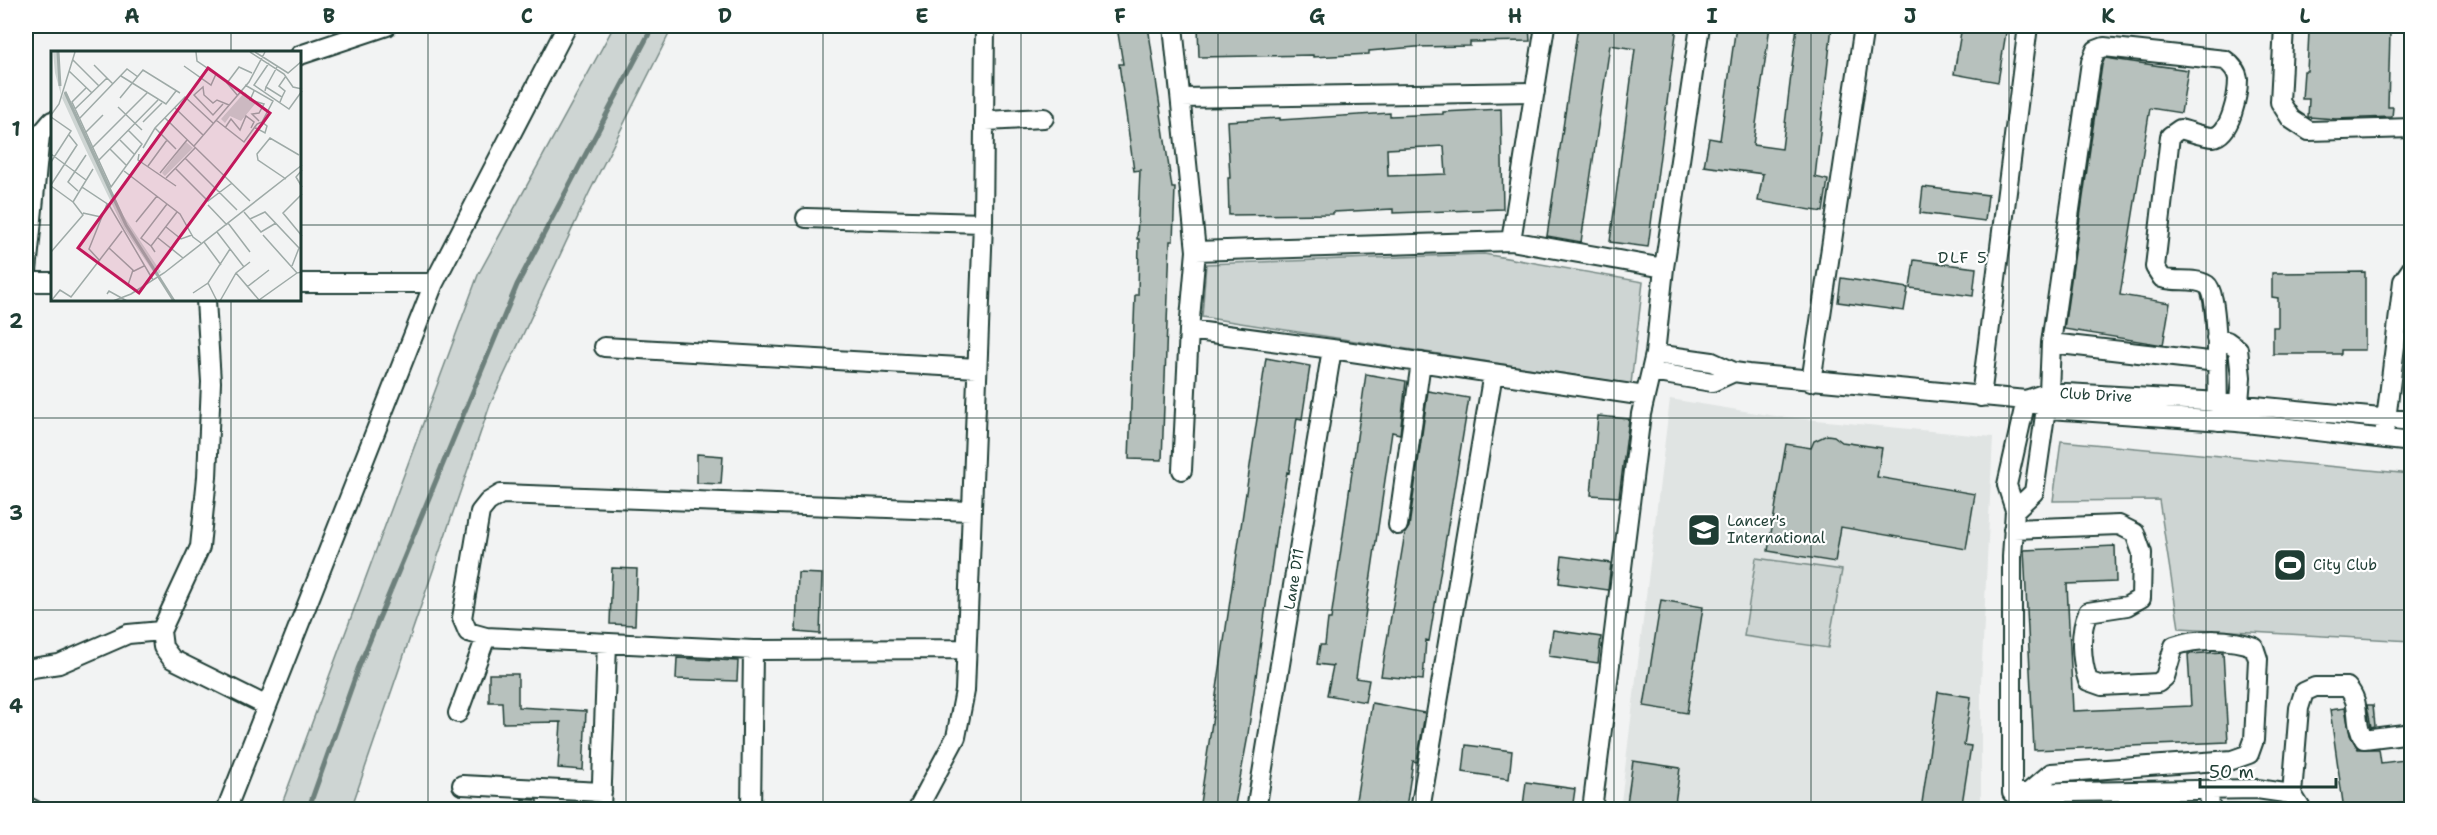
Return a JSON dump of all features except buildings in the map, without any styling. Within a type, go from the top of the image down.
[{"type":"street","points":[[302,54],[387,26]]},
{"type":"street","points":[[226,810],[434,283],[567,26]]},
{"type":"street","points":[[917,810],[956,737],[965,691],[983,223],[986,121],[985,26]]},
{"type":"street","points":[[1173,26],[1196,251],[1189,330],[1182,470]]},
{"type":"street","points":[[1512,241],[1545,26]]},
{"type":"street","points":[[1592,810],[1645,396],[1653,363],[1664,268],[1700,26]]},
{"type":"street","points":[[1811,382],[1864,26]]},
{"type":"street","points":[[1981,397],[2028,26]]},
{"type":"street","points":[[2284,26],[2280,102],[2291,119],[2309,131],[2412,128]]},
{"type":"street","points":[[2015,510],[2034,492],[2047,400],[2051,343],[2091,62],[2096,50],[2104,47],[2225,60],[2233,65],[2238,78],[2230,123],[2223,133],[2213,137],[2180,129],[2170,136],[2155,267],[2162,278],[2198,281],[2210,286],[2216,305],[2218,421]]},
{"type":"street","points":[[1182,98],[1535,92]]},
{"type":"street","points":[[986,121],[1044,118]]},
{"type":"street","points":[[51,122],[40,135],[26,282],[51,282]]},
{"type":"street","points":[[807,218],[983,223]]},
{"type":"street","points":[[1196,251],[1512,241],[1664,268]]},
{"type":"street","points":[[2384,439],[2403,281],[2412,268]]},
{"type":"street","points":[[302,283],[434,283]]},
{"type":"street","points":[[206,302],[211,382],[207,477],[200,547],[161,631],[163,647],[172,659],[267,706]]},
{"type":"street","points":[[1189,330],[1645,396]]},
{"type":"street","points":[[2216,338],[2227,341],[2238,349],[2241,361],[2239,413]]},
{"type":"street","points":[[2051,343],[2217,362]]},
{"type":"street","points":[[604,347],[977,368]]},
{"type":"street","name":"Lane D11","points":[[1256,810],[1332,349]]},
{"type":"street","points":[[1398,525],[1420,362]]},
{"type":"street","name":"Club Drive","points":[[1653,363],[1712,362],[1734,372],[1811,382],[1981,397],[2026,400],[2217,402],[2239,413],[2412,442]]},
{"type":"street","points":[[1420,810],[1493,373]]},
{"type":"street","points":[[2026,400],[2007,485],[2015,510],[2012,793],[2257,789],[2292,794]]},
{"type":"street","name":"Club Drive","points":[[2047,400],[2218,421],[2239,413],[2387,418],[2412,421]]},
{"type":"street","points":[[965,649],[753,650],[486,637],[468,632],[462,618],[480,512],[488,501],[501,494],[972,511]]},
{"type":"street","points":[[2013,529],[2119,525],[2135,533],[2142,554],[2141,598],[2127,606],[2088,612],[2083,624],[2083,664],[2088,681],[2102,686],[2158,682],[2165,677],[2174,646],[2189,641],[2241,642],[2254,647],[2258,659],[2254,740],[2249,754],[2232,760],[2051,773],[2030,792]]},
{"type":"street","points":[[26,669],[70,660],[128,634],[161,631]]},
{"type":"street","points":[[458,713],[486,637]]},
{"type":"street","points":[[462,785],[601,801],[607,644]]},
{"type":"street","points":[[751,810],[753,650]]},
{"type":"street","points":[[2302,810],[2292,794],[2299,708],[2304,692],[2315,687],[2347,687],[2356,697],[2359,732],[2364,739],[2412,733]]},
{"type":"street","points":[[2209,790],[2210,810]]},
{"type":"street","points":[[26,806],[34,810]]},
{"type":"shaded area","points":[[614,26],[673,26],[589,193],[490,405],[351,809],[280,809],[478,275]]},
{"type":"shaded area","points":[[1484,254],[1643,282],[1631,384],[1202,317],[1206,264]]},
{"type":"shaded area","points":[[1670,399],[1775,416],[1993,437],[1981,683],[1981,809],[1620,810]]},
{"type":"shaded area","name":"City Club","points":[[2061,441],[2411,474],[2411,641],[2179,628],[2159,500],[2053,501]]},
{"type":"shaded area","points":[[1756,558],[1842,570],[1828,648],[1744,636]]},
{"type":"waterway","points":[[308,810],[358,669],[517,285],[653,26]]},
{"type":"place","name":"Lancer's International","points":[[1704,530]]},
{"type":"place","name":"City Club","points":[[2290,565]]},
{"type":"district","name":"DLF 5","points":[[1963,257]]}]
